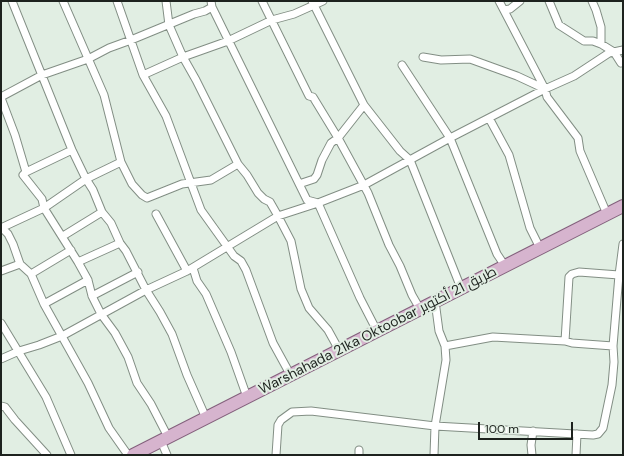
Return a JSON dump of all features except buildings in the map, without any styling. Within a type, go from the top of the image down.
[{"type":"main road","name":"Warshahada 21ka Oktoobar طريق 21 أكتوبر","points":[[133,455],[623,206]]},
{"type":"street","points":[[12,1],[72,150],[86,180],[93,190],[102,212],[111,223],[120,243],[126,251],[146,290],[172,334],[206,418]]},
{"type":"street","points":[[63,1],[104,95],[121,162],[132,184],[142,196],[147,198],[182,184],[211,180],[238,164]]},
{"type":"street","points":[[117,1],[143,75],[166,116],[201,210],[234,256],[241,261],[246,270],[273,343],[290,374]]},
{"type":"street","points":[[166,1],[169,25],[183,57],[238,164],[258,193],[270,202],[278,216],[291,242],[301,289],[309,308],[328,330],[339,350]]},
{"type":"street","points":[[262,1],[309,96],[313,97],[364,185],[412,295],[420,309]]},
{"type":"street","points":[[143,75],[183,57],[228,41],[272,20],[294,14],[314,3],[323,1]]},
{"type":"street","points":[[499,1],[545,89],[547,97],[578,138],[580,151],[607,214]]},
{"type":"street","points":[[504,10],[510,9],[520,1]]},
{"type":"street","points":[[549,1],[559,25],[584,41],[593,41],[601,44],[614,52],[621,63]]},
{"type":"street","points":[[592,1],[601,27],[601,44]]},
{"type":"street","points":[[314,3],[364,105],[400,151],[410,160],[461,288]]},
{"type":"street","points":[[167,455],[165,439],[151,404],[137,382],[128,357],[114,333],[100,314],[92,296],[88,280],[63,236],[44,208],[42,199],[23,175],[26,172],[15,135],[1,98],[42,75],[88,59],[109,48],[169,25],[212,4],[228,41],[307,200],[318,203]]},
{"type":"street","points":[[1,360],[19,351],[62,336],[100,314],[190,269],[278,216],[318,203],[364,185],[450,138],[545,89],[574,76],[609,53],[623,50]]},
{"type":"street","points":[[424,57],[441,60],[470,58],[517,76],[545,89]]},
{"type":"street","points":[[402,65],[450,138],[497,254],[504,266]]},
{"type":"street","points":[[299,184],[314,179],[330,143],[338,138],[364,105]]},
{"type":"street","points":[[489,118],[509,155],[530,228],[540,248]]},
{"type":"street","points":[[26,172],[72,150]]},
{"type":"street","points":[[121,162],[86,180],[44,208],[1,228],[8,234],[20,264],[31,274],[44,304],[88,384],[109,428],[128,455]]},
{"type":"street","points":[[318,203],[360,298],[377,331]]},
{"type":"street","points":[[63,236],[102,212]]},
{"type":"street","points":[[156,214],[206,294],[231,352],[247,397]]},
{"type":"street","points":[[78,262],[120,243]]},
{"type":"street","points":[[276,455],[278,425],[281,420],[292,412],[310,411],[435,426],[598,434],[603,428],[612,385],[614,362],[613,346],[623,244]]},
{"type":"street","points":[[31,274],[71,250]]},
{"type":"street","points":[[1,271],[20,264]]},
{"type":"street","points":[[92,296],[138,272]]},
{"type":"street","points":[[565,341],[569,277],[572,274],[579,272],[619,275]]},
{"type":"street","points":[[44,304],[88,280]]},
{"type":"street","points":[[434,455],[435,426],[446,360],[445,346],[440,331],[435,301]]},
{"type":"street","points":[[1,323],[46,398],[71,455]]},
{"type":"street","points":[[445,346],[494,337],[565,341],[613,346]]},
{"type":"street","points":[[1,406],[5,407],[47,455]]},
{"type":"street","points":[[532,455],[531,445],[533,432]]},
{"type":"street","points":[[576,455],[577,434]]}]
